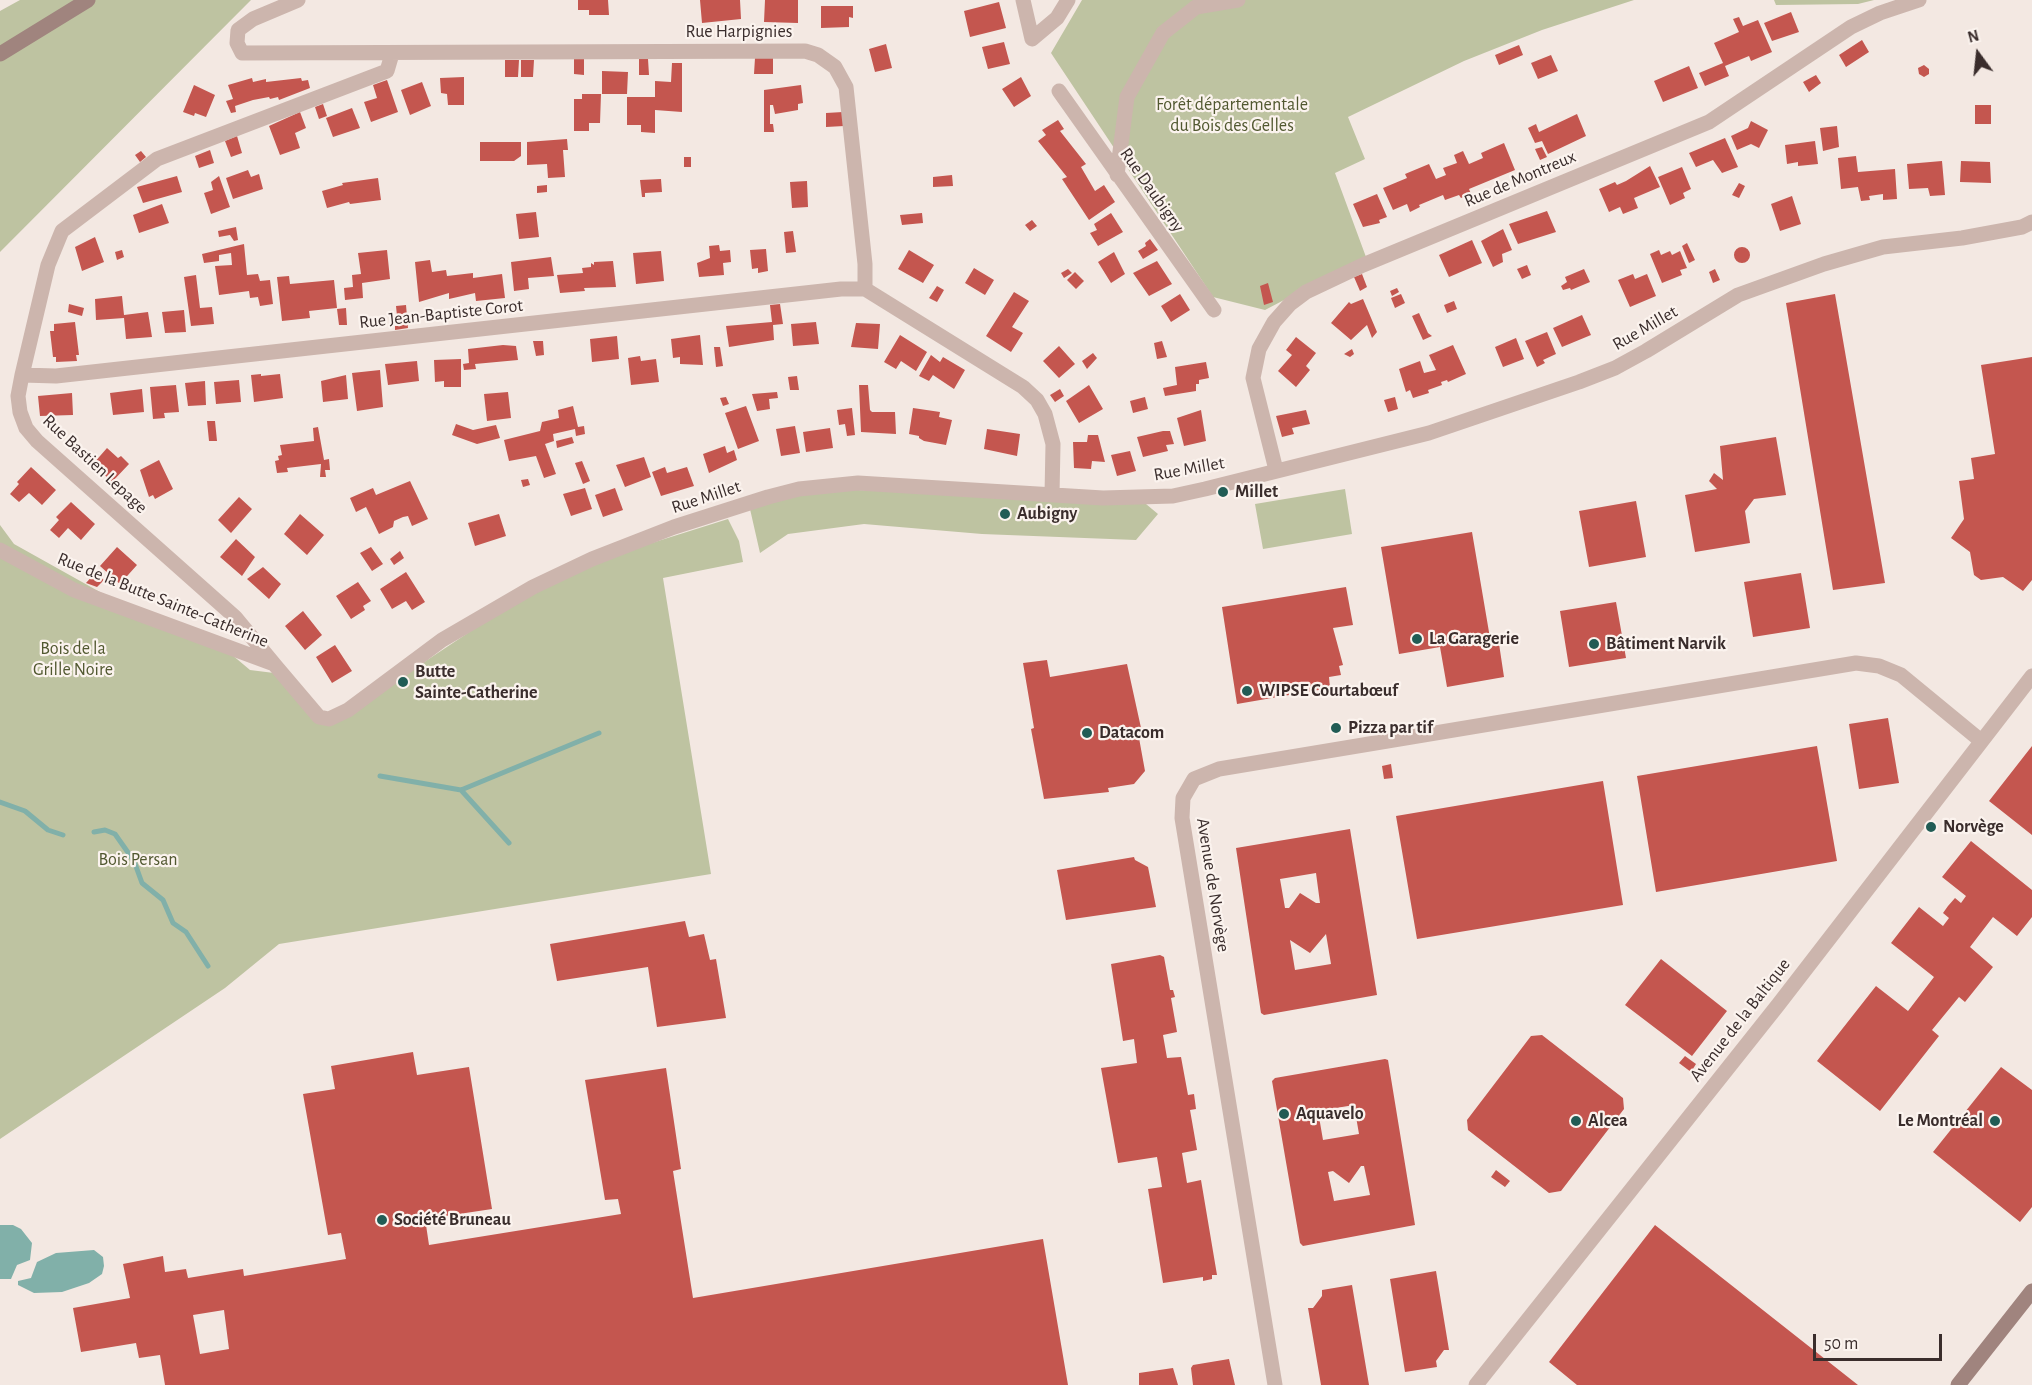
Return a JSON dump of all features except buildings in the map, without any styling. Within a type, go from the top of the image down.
[{"type":"street","points":[[0,54],[88,0]]},
{"type":"street","name":"Rue Harpignies","points":[[298,0],[253,19],[238,30],[237,43],[242,53],[805,51],[818,55],[835,67],[846,87],[865,264],[865,289]]},
{"type":"street","points":[[1023,0],[1032,39],[1057,18],[1068,0]]},
{"type":"street","points":[[1117,175],[1127,97],[1163,33],[1196,8],[1238,0]]},
{"type":"street","name":"Rue de Montreux","points":[[1276,470],[1254,378],[1259,350],[1274,322],[1290,304],[1306,292],[1363,265],[1709,122],[1851,27],[1880,13],[1919,0]]},
{"type":"street","name":"Rue Bastien Lepage","points":[[274,664],[235,616],[37,441],[26,428],[20,412],[18,396],[22,375],[48,265],[62,231],[158,159],[387,71],[392,54]]},
{"type":"street","name":"Rue Daubigny","points":[[1059,91],[1214,310]]},
{"type":"street","name":"Rue Millet","points":[[329,719],[348,710],[442,640],[533,587],[592,559],[674,527],[759,500],[800,489],[858,483],[1052,495],[1173,496],[1429,433],[1579,382],[1615,368],[1738,295],[1824,264],[1883,247],[1962,238],[2022,227],[2032,222]]},
{"type":"street","name":"Rue Jean-Baptiste Corot","points":[[22,375],[49,377],[841,289],[865,289]]},
{"type":"street","points":[[865,289],[1023,387],[1037,400],[1048,422],[1053,444],[1052,495]]},
{"type":"street","name":"Rue de la Butte Sainte-Catherine","points":[[0,550],[74,590],[274,664],[319,717],[329,719]]},
{"type":"street","name":"Avenue de Norvège","points":[[1275,1385],[1182,818],[1184,798],[1194,779],[1219,769],[1856,663],[1879,666],[1901,675],[1980,740]]},
{"type":"street","name":"Avenue de la Baltique","points":[[1476,1385],[1778,1005],[1980,740],[2032,676]]},
{"type":"street","points":[[1958,1385],[2032,1291]]},
{"type":"green space","points":[[20,0],[251,0],[0,252],[0,11]]},
{"type":"green space","name":"Forêt départementale du Bois des Gelles","points":[[1082,0],[1634,0],[1542,30],[1464,61],[1348,117],[1365,159],[1335,173],[1366,257],[1265,310],[1213,297],[1051,53]]},
{"type":"green space","points":[[1774,0],[1874,0],[1858,4],[1776,5]]},
{"type":"green space","points":[[838,489],[1146,504],[1158,514],[1136,540],[982,534],[864,524],[788,534],[760,553],[750,509],[793,497]]},
{"type":"green space","points":[[1345,489],[1352,534],[1263,549],[1255,504]]},
{"type":"green space","points":[[728,519],[739,541],[743,562],[663,578],[711,874],[279,944],[225,988],[0,1139],[0,525],[14,544],[159,625],[231,654],[250,670],[274,673],[314,719],[340,718],[501,611],[604,558]]},
{"type":"water","points":[[0,1225],[13,1225],[21,1229],[32,1243],[30,1260],[17,1265],[11,1279],[0,1279]]},
{"type":"water","points":[[94,1250],[103,1257],[104,1266],[102,1274],[89,1283],[62,1292],[34,1293],[18,1285],[18,1281],[31,1278],[37,1262],[56,1253]]},
{"type":"waterway","points":[[380,776],[461,790],[599,733]]},
{"type":"waterway","points":[[461,790],[509,843]]},
{"type":"waterway","points":[[0,802],[25,811],[48,830],[63,835]]},
{"type":"waterway","points":[[94,832],[105,830],[115,834],[134,861],[142,883],[163,900],[173,923],[186,932],[208,966]]},
{"type":"place","name":"Millet","points":[[1223,492]]},
{"type":"place","name":"Aubigny","points":[[1005,514]]},
{"type":"place","name":"La Garagerie","points":[[1417,639]]},
{"type":"place","name":"Bâtiment Narvik","points":[[1594,644]]},
{"type":"place","name":"Butte Sainte-Catherine","points":[[403,682]]},
{"type":"place","name":"WIPSE Courtabœuf","points":[[1247,691]]},
{"type":"place","name":"Pizza par tif","points":[[1336,728]]},
{"type":"place","name":"Datacom","points":[[1087,733]]},
{"type":"place","name":"Norvège","points":[[1931,827]]},
{"type":"place","name":"Aquavelo","points":[[1284,1114]]},
{"type":"place","name":"Alcea","points":[[1576,1121]]},
{"type":"place","name":"Le Montréal","points":[[1995,1121]]},
{"type":"place","name":"Société Bruneau","points":[[382,1220]]},
{"type":"park label","name":"Bois de la Grille Noire","points":[[73,659]]},
{"type":"park label","name":"Bois Persan","points":[[138,860]]}]
